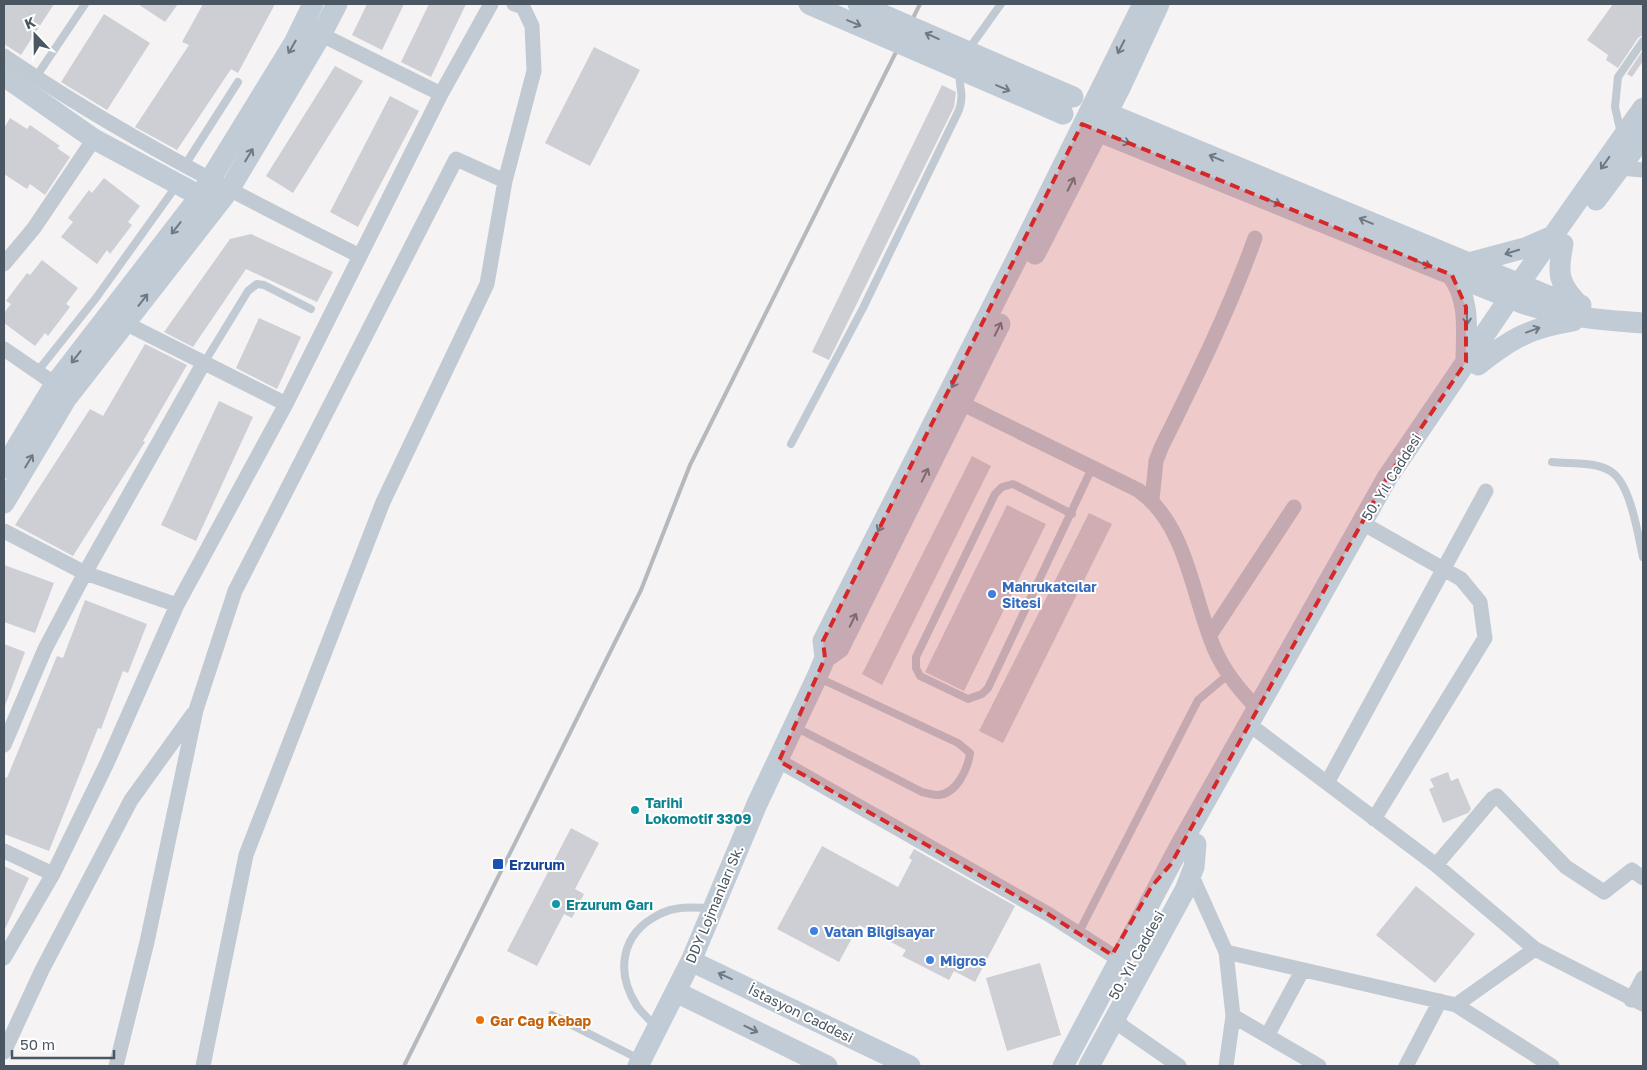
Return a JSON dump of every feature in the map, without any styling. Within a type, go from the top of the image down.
[{"type":"street","points":[[229,190],[312,30],[313,4]]},
{"type":"street","points":[[4,503],[66,400],[125,323],[209,194],[294,43],[312,30],[337,4]]},
{"type":"street","points":[[4,958],[52,874],[107,763],[177,605],[286,404],[441,94],[490,4]]},
{"type":"street","points":[[203,1066],[246,855],[383,502],[487,284],[505,181],[534,71],[532,26],[523,7],[514,4]]},
{"type":"street","points":[[809,4],[1086,114],[1521,294],[1544,311],[1583,312],[1643,308]]},
{"type":"street","points":[[858,4],[1086,114]]},
{"type":"street","points":[[821,668],[823,641],[1016,260],[1086,114],[1143,4]]},
{"type":"street","points":[[821,668],[839,648],[961,403],[1086,114],[1159,4]]},
{"type":"street","points":[[312,30],[441,94]]},
{"type":"street","points":[[4,56],[107,122],[209,194]]},
{"type":"street","points":[[4,76],[94,139],[182,175]]},
{"type":"street","name":"50. Yıl Caddesi","points":[[1558,240],[1620,168],[1643,108]]},
{"type":"street","name":"50. Yıl Caddesi","points":[[1063,1066],[1171,864],[1387,478],[1472,363],[1633,137]]},
{"type":"street","points":[[4,264],[34,228],[94,139]]},
{"type":"street","points":[[116,1066],[146,942],[196,710],[235,591],[456,160],[505,181]]},
{"type":"street","points":[[1620,168],[1643,170]]},
{"type":"street","points":[[4,468],[55,384],[209,194],[229,190],[360,256]]},
{"type":"street","points":[[1152,500],[1156,461],[1161,448],[1218,332],[1237,288],[1254,238]]},
{"type":"street","points":[[1461,269],[1558,240],[1562,286],[1583,312]]},
{"type":"street","points":[[1461,269],[1459,286],[1466,307],[1472,363],[1526,333],[1583,312],[1643,323]]},
{"type":"street","points":[[125,323],[203,364],[286,404]]},
{"type":"street","points":[[4,349],[55,384]]},
{"type":"street","name":"50. Yıl Caddesi","points":[[1076,1066],[1196,844],[1371,528],[1472,363]]},
{"type":"street","points":[[4,745],[45,649],[85,572],[203,364]]},
{"type":"street","points":[[961,403],[1138,490],[1152,500],[1175,535],[1215,651],[1240,691],[1258,709]]},
{"type":"street","points":[[1326,783],[1445,570],[1486,491]]},
{"type":"street","points":[[1210,635],[1294,507]]},
{"type":"street","points":[[1371,528],[1461,579],[1480,602],[1485,638],[1374,819]]},
{"type":"street","points":[[4,531],[85,572],[177,605]]},
{"type":"street","name":"DDY Lojmanları Sk.","points":[[640,1063],[676,992],[757,804],[779,761],[821,668]]},
{"type":"street","points":[[4,1052],[42,970],[131,800],[196,710]]},
{"type":"street","points":[[1258,731],[1436,865],[1535,949],[1637,1002],[1643,978]]},
{"type":"street","points":[[779,761],[1048,914],[1112,956]]},
{"type":"street","points":[[1436,865],[1492,799],[1497,796],[1512,808],[1566,867],[1604,892],[1632,870],[1643,878]]},
{"type":"street","name":"50. Yıl Caddesi","points":[[1089,1066],[1191,874],[1196,844]]},
{"type":"street","points":[[4,851],[52,874]]},
{"type":"street","name":"50. Yıl Caddesi","points":[[1049,1066],[1152,886],[1162,871],[1171,864]]},
{"type":"street","points":[[1191,874],[1226,952],[1233,1016],[1226,1066]]},
{"type":"street","points":[[1456,1005],[1535,949]]},
{"type":"street","points":[[1226,952],[1456,1005],[1552,1066]]},
{"type":"street","name":"İstasyon Caddesi","points":[[690,961],[910,1066]]},
{"type":"street","points":[[1268,1036],[1302,971]]},
{"type":"street","points":[[676,992],[826,1066]]},
{"type":"street","points":[[1406,1066],[1440,1002]]},
{"type":"street","points":[[1233,1016],[1319,1066]]},
{"type":"street","points":[[1115,1017],[1123,1027],[1178,1066]]},
{"type":"lane","points":[[36,77],[84,4]]},
{"type":"lane","points":[[792,444],[863,308],[959,110],[964,95],[959,81],[963,60],[970,44],[984,29],[1001,4]]},
{"type":"lane","points":[[1633,137],[1615,107],[1618,77],[1643,41]]},
{"type":"lane","points":[[37,372],[96,298],[182,175],[238,82]]},
{"type":"lane","points":[[203,364],[248,292],[257,284],[264,285],[311,309]]},
{"type":"lane","points":[[1552,462],[1594,465],[1613,473],[1626,491],[1642,546],[1643,557]]},
{"type":"lane","points":[[1072,514],[1013,484],[1002,487],[995,494],[916,657],[916,668],[920,676],[968,699],[982,694],[988,688],[1072,514],[1092,468]]},
{"type":"lane","points":[[794,727],[922,792],[940,795],[953,789],[969,765],[970,753],[958,743],[821,668]]},
{"type":"lane","points":[[1078,934],[1198,700],[1229,674]]},
{"type":"lane","points":[[658,1028],[637,1006],[629,989],[623,966],[626,947],[639,930],[658,914],[685,907],[713,909]]},
{"type":"lane","points":[[552,1015],[640,1063]]},
{"type":"highlighted area","points":[[1082,124],[1452,275],[1466,307],[1466,362],[1387,478],[1171,864],[1152,886],[1112,955],[1048,914],[779,761],[825,658],[823,641]]},
{"type":"building","points":[[4,4],[54,4],[21,55],[4,44]]},
{"type":"building","points":[[138,4],[178,4],[165,22]]},
{"type":"building","points":[[203,4],[275,4],[238,73],[231,69],[177,150],[135,127],[189,45],[182,42]]},
{"type":"building","points":[[367,4],[404,4],[382,50],[352,35]]},
{"type":"building","points":[[429,4],[466,4],[431,77],[401,62]]},
{"type":"building","points":[[1613,4],[1643,4],[1643,35],[1638,38],[1618,68],[1606,60],[1608,55],[1587,40]]},
{"type":"building","points":[[104,14],[150,43],[107,110],[61,82]]},
{"type":"building","points":[[594,47],[640,70],[590,166],[545,143]]},
{"type":"building","points":[[1643,50],[1643,61],[1632,77],[1627,74]]},
{"type":"building","points":[[335,66],[363,81],[293,193],[266,176]]},
{"type":"building","points":[[942,85],[956,92],[954,107],[829,360],[812,352]]},
{"type":"building","points":[[390,96],[419,111],[358,227],[330,212]]},
{"type":"building","points":[[10,118],[27,129],[30,125],[60,146],[57,148],[70,157],[45,195],[30,184],[27,189],[4,174],[4,128]]},
{"type":"building","points":[[104,178],[140,206],[128,222],[132,225],[110,254],[107,250],[97,264],[61,237],[73,222],[68,218],[89,190],[92,193]]},
{"type":"building","points":[[251,234],[333,272],[317,302],[246,269],[193,347],[164,332],[230,239]]},
{"type":"building","points":[[42,260],[78,288],[66,304],[70,307],[48,336],[45,333],[35,346],[4,323],[4,313],[11,304],[6,301],[27,273],[30,275]]},
{"type":"building","points":[[259,318],[301,337],[277,389],[236,368]]},
{"type":"building","points":[[145,344],[187,365],[143,441],[145,442],[73,556],[15,525],[90,409],[103,416]]},
{"type":"building","points":[[219,401],[253,417],[196,541],[161,525]]},
{"type":"building","points":[[972,456],[991,466],[882,685],[862,674]]},
{"type":"building","points":[[1007,505],[1046,524],[964,691],[925,672]]},
{"type":"building","points":[[1089,513],[1112,524],[1003,743],[979,731]]},
{"type":"building","points":[[4,565],[54,583],[35,633],[4,622]]},
{"type":"building","points":[[85,600],[147,624],[128,673],[123,671],[101,729],[98,728],[49,851],[4,834],[4,777],[7,778],[57,656],[63,658]]},
{"type":"building","points":[[4,644],[25,652],[5,706],[4,706]]},
{"type":"building","points":[[1448,772],[1451,781],[1458,778],[1471,809],[1468,813],[1443,823],[1429,789],[1434,787],[1430,779]]},
{"type":"building","name":"Erzurum Garı","points":[[571,828],[599,843],[575,889],[584,894],[572,918],[564,914],[537,966],[507,951]]},
{"type":"building","points":[[822,846],[898,887],[912,860],[909,858],[914,849],[1015,906],[975,982],[954,971],[949,980],[902,956],[906,950],[859,925],[839,962],[777,929]]},
{"type":"building","points":[[4,866],[29,878],[4,931]]},
{"type":"building","points":[[1416,886],[1475,934],[1435,983],[1376,935]]},
{"type":"building","points":[[1040,963],[1061,1035],[1007,1051],[986,978]]},
{"type":"railway","points":[[404,1066],[641,590],[690,465],[920,4]]},
{"type":"place","name":"Mahrukatcılar Sitesi","points":[[992,594]]},
{"type":"place","name":"Tarihi Lokomotif 3309","points":[[635,810]]},
{"type":"place","name":"Erzurum","points":[[498,864]]},
{"type":"place","name":"Erzurum Garı","points":[[556,904]]},
{"type":"place","name":"Vatan Bilgisayar","points":[[814,931]]},
{"type":"place","name":"Migros","points":[[930,960]]},
{"type":"place","name":"Gar Cağ Kebap","points":[[480,1020]]}]
